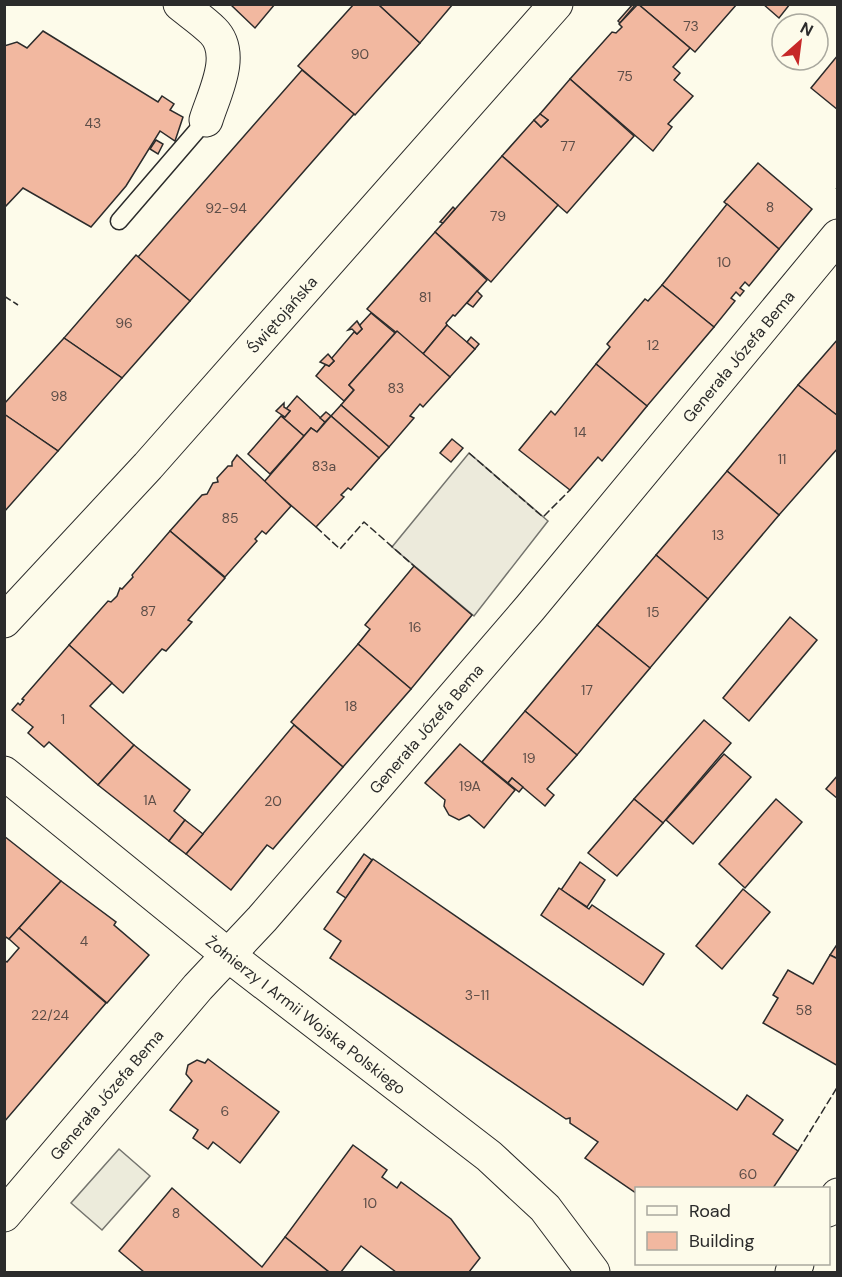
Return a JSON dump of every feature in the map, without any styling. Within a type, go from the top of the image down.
[{"type":"street","points":[[180,4],[214,33],[223,48],[222,67],[206,120]]},
{"type":"street","name":"Świętojańska","points":[[4,621],[148,466],[556,4]]},
{"type":"street","name":"Generała Józefa Bema","points":[[4,1215],[522,617],[837,236]]},
{"type":"street","name":"Żołnierzy I Armii Wojska Polskiego","points":[[4,772],[228,955],[489,1156],[545,1208],[593,1272]]},
{"type":"lane","points":[[119,221],[206,120]]},
{"type":"shaded area","points":[[469,453],[548,521],[474,616],[392,547]]},
{"type":"shaded area","points":[[119,1149],[150,1176],[102,1230],[71,1203]]},
{"type":"building","points":[[230,4],[275,4],[255,28]]},
{"type":"building","points":[[354,4],[378,4],[420,43],[355,115],[298,66]]},
{"type":"building","points":[[378,4],[453,4],[420,43]]},
{"type":"building","points":[[633,4],[636,4],[620,23],[618,21]]},
{"type":"building","points":[[638,4],[737,4],[695,52]]},
{"type":"building","points":[[638,4],[690,48],[673,67],[680,73],[674,80],[693,96],[668,124],[672,127],[653,151],[570,79],[612,32],[616,33],[622,27],[619,24]]},
{"type":"building","points":[[763,4],[790,4],[784,12],[772,12]]},
{"type":"building","points":[[43,31],[158,102],[162,96],[174,104],[170,110],[183,117],[175,141],[160,131],[126,186],[91,227],[23,188],[4,208],[4,46],[17,42],[27,48]]},
{"type":"building","points":[[838,55],[838,110],[811,88],[824,72],[830,72],[830,65]]},
{"type":"building","points":[[302,70],[354,114],[190,301],[138,257]]},
{"type":"building","points":[[570,79],[634,136],[567,213],[502,156],[534,120],[541,127],[548,120],[540,114]]},
{"type":"building","points":[[540,114],[548,120],[541,127],[534,120]]},
{"type":"building","points":[[156,140],[163,144],[158,154],[150,149]]},
{"type":"building","points":[[502,156],[558,205],[491,282],[435,232]]},
{"type":"building","points":[[758,163],[812,209],[779,249],[724,202]]},
{"type":"building","points":[[727,204],[779,249],[749,286],[745,282],[740,288],[744,291],[740,296],[736,292],[731,298],[735,301],[714,327],[662,285]]},
{"type":"building","points":[[453,207],[455,209],[443,223],[440,222]]},
{"type":"building","points":[[435,232],[487,280],[446,323],[447,325],[423,354],[367,309]]},
{"type":"building","points":[[136,255],[190,301],[122,378],[64,338]]},
{"type":"building","points":[[662,285],[714,327],[647,406],[596,364],[610,347],[607,344],[645,299],[648,301]]},
{"type":"building","points":[[477,291],[482,296],[473,307],[467,303]]},
{"type":"building","points":[[371,313],[395,333],[349,385],[354,390],[344,401],[316,376],[326,364],[329,366],[334,361],[331,359],[354,332],[357,334],[362,329],[359,326]]},
{"type":"building","points":[[357,321],[362,329],[357,334],[352,329],[348,330]]},
{"type":"building","points":[[447,325],[475,349],[450,377],[423,354]]},
{"type":"building","points":[[397,331],[450,377],[423,407],[420,404],[410,416],[414,418],[389,447],[341,405],[354,390],[349,385]]},
{"type":"building","points":[[471,337],[479,344],[475,349],[467,342]]},
{"type":"building","points":[[64,338],[122,378],[58,451],[4,414],[4,404]]},
{"type":"building","points":[[838,339],[838,416],[798,385]]},
{"type":"building","points":[[328,354],[334,361],[329,366],[320,362]]},
{"type":"building","points":[[596,364],[647,406],[602,461],[598,457],[570,490],[519,450],[551,411],[555,415]]},
{"type":"building","points":[[798,385],[838,416],[838,448],[779,515],[727,471]]},
{"type":"building","points":[[297,396],[325,422],[317,432],[311,428],[304,436],[281,416],[285,417],[290,411],[286,409]]},
{"type":"building","points":[[284,403],[284,407],[290,411],[285,417],[276,411]]},
{"type":"building","points":[[341,405],[389,447],[379,458],[331,416]]},
{"type":"building","points":[[326,412],[331,416],[325,422],[320,418]]},
{"type":"building","points":[[4,414],[58,451],[4,512]]},
{"type":"building","points":[[281,416],[304,436],[270,474],[248,454]]},
{"type":"building","points":[[331,416],[379,458],[351,490],[348,488],[341,495],[344,497],[316,527],[264,482],[311,428],[317,432]]},
{"type":"building","points":[[452,439],[463,448],[451,462],[440,453]]},
{"type":"building","points":[[237,455],[291,506],[266,534],[262,531],[255,539],[257,541],[225,577],[170,531],[202,495],[207,494],[213,483],[218,482],[217,478],[228,466],[232,466]]},
{"type":"building","points":[[727,471],[779,515],[708,599],[656,555]]},
{"type":"building","points":[[170,531],[225,578],[188,620],[192,622],[166,651],[162,649],[123,693],[69,645],[108,601],[111,602],[117,596],[120,588],[122,589],[133,577],[132,575]]},
{"type":"building","points":[[656,555],[708,599],[650,668],[597,625]]},
{"type":"building","points":[[414,566],[472,615],[411,689],[358,644],[370,629],[365,625]]},
{"type":"building","points":[[790,617],[817,640],[749,721],[723,698]]},
{"type":"building","points":[[597,625],[650,668],[577,755],[525,711]]},
{"type":"building","points":[[358,644],[411,689],[343,767],[291,722]]},
{"type":"building","points":[[69,645],[112,683],[90,706],[134,745],[98,785],[49,742],[44,747],[28,733],[33,727],[12,710],[18,703],[20,705],[24,700],[22,699]]},
{"type":"building","points":[[525,711],[577,755],[547,789],[554,795],[545,806],[512,778],[508,783],[482,762]]},
{"type":"building","points":[[704,720],[731,743],[663,823],[634,799]]},
{"type":"building","points":[[294,725],[343,767],[273,849],[267,845],[231,890],[186,854]]},
{"type":"building","points":[[460,744],[515,790],[484,828],[469,815],[459,820],[449,815],[444,806],[445,800],[425,783]]},
{"type":"building","points":[[134,745],[190,790],[174,811],[185,820],[169,841],[98,785]]},
{"type":"building","points":[[724,754],[751,777],[693,844],[666,820]]},
{"type":"building","points":[[838,775],[838,799],[826,789]]},
{"type":"building","points":[[512,778],[523,787],[519,792],[508,783]]},
{"type":"building","points":[[634,799],[663,823],[617,876],[588,853]]},
{"type":"building","points":[[776,799],[802,822],[745,888],[719,864]]},
{"type":"building","points":[[185,820],[203,834],[186,854],[169,841]]},
{"type":"building","points":[[4,836],[61,881],[9,939],[4,936]]},
{"type":"building","points":[[364,854],[372,860],[346,898],[337,892]]},
{"type":"building","points":[[373,859],[737,1110],[747,1095],[783,1120],[773,1134],[798,1151],[774,1187],[635,1187],[635,1192],[585,1158],[598,1142],[570,1123],[570,1118],[566,1119],[330,958],[341,941],[324,929]]},
{"type":"building","points":[[580,862],[605,880],[587,907],[561,890]]},
{"type":"building","points":[[61,881],[116,922],[114,925],[149,955],[107,1003],[19,928]]},
{"type":"building","points":[[559,888],[589,909],[592,905],[664,954],[643,985],[541,915]]},
{"type":"building","points":[[743,889],[770,912],[722,969],[696,946]]},
{"type":"building","points":[[19,928],[106,1003],[4,1122],[4,960],[7,962],[19,948],[9,939]]},
{"type":"building","points":[[838,943],[838,959],[830,955]]},
{"type":"building","points":[[830,955],[838,959],[838,1066],[763,1023],[778,998],[773,995],[788,970],[813,984]]},
{"type":"building","points":[[208,1059],[279,1112],[240,1163],[213,1142],[208,1149],[193,1138],[198,1130],[170,1110],[192,1081],[186,1074],[188,1065],[197,1060],[205,1063]]},
{"type":"building","points":[[353,1145],[387,1170],[382,1177],[397,1188],[401,1182],[451,1219],[480,1258],[469,1272],[396,1272],[361,1246],[341,1272],[329,1272],[285,1237]]},
{"type":"building","points":[[172,1188],[262,1267],[285,1237],[329,1272],[144,1272],[119,1251]]},
{"type":"fence","points":[[4,296],[18,305]]},
{"type":"fence","points":[[469,453],[543,517],[570,490]]},
{"type":"fence","points":[[316,527],[340,549],[364,522],[414,566]]},
{"type":"fence","points":[[798,1151],[838,1086]]}]
